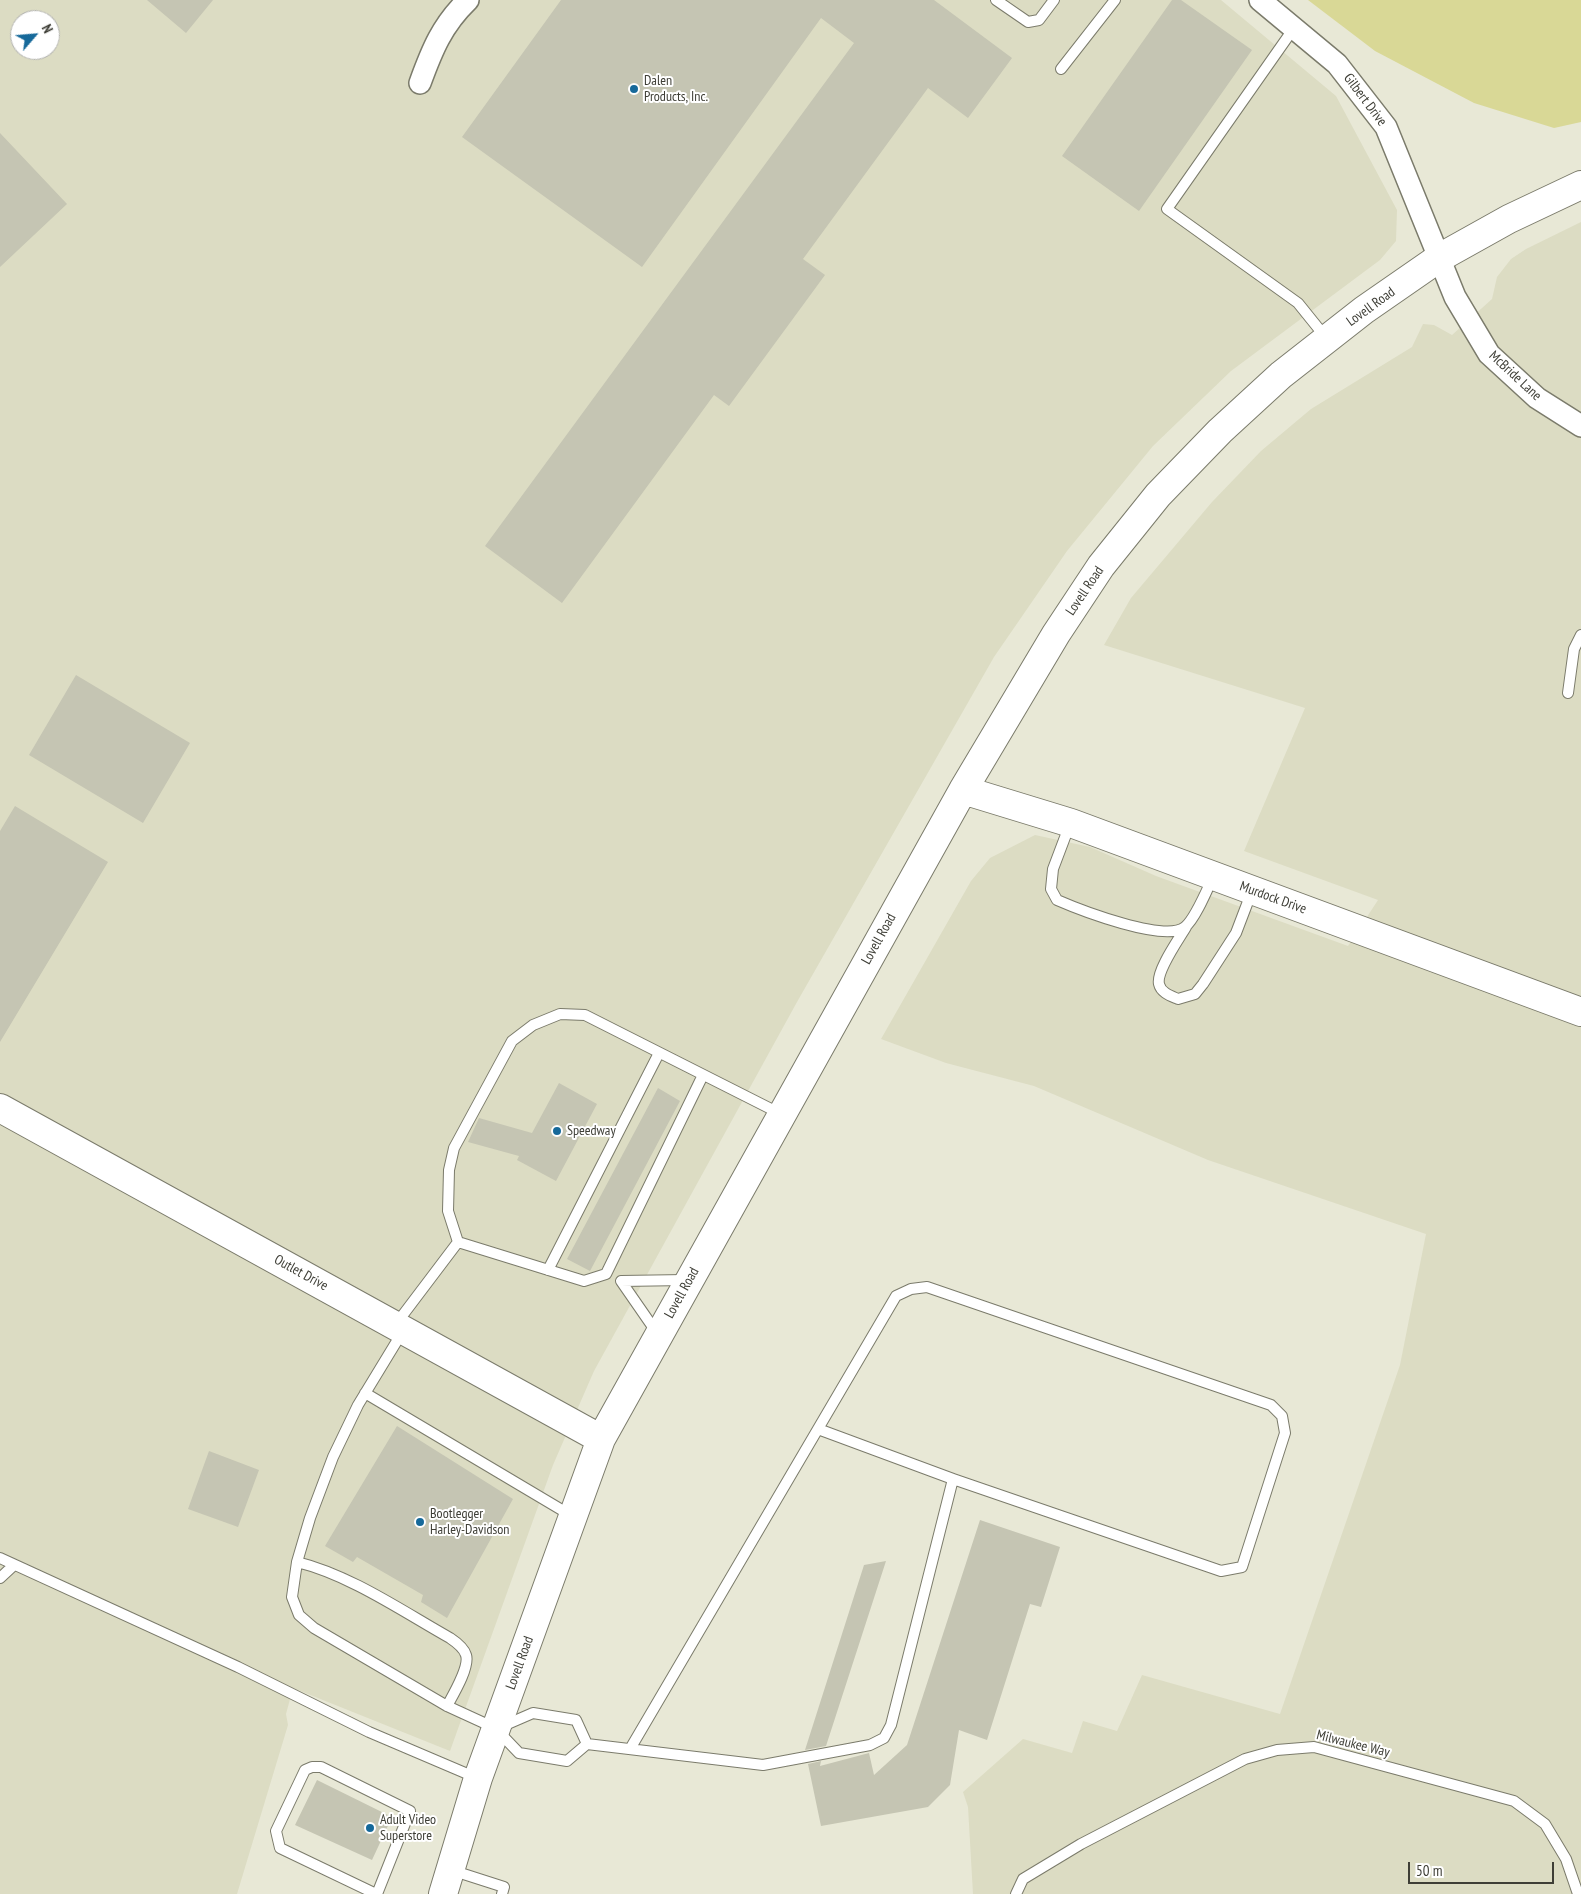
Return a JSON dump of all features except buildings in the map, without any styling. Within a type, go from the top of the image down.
[{"type":"main road","name":"Lovell Road","points":[[447,1882],[478,1778],[601,1439],[963,790],[1056,634],[1101,566],[1158,495],[1220,431],[1281,375],[1327,339],[1439,258],[1509,219],[1581,185]]},
{"type":"main road","name":"Murdock Drive","points":[[963,790],[1071,823],[1581,1012]]},
{"type":"main road","name":"Outlet Drive","points":[[1,1112],[400,1327],[601,1439]]},
{"type":"street","name":"Gilbert Drive","points":[[1260,0],[1337,64],[1386,127],[1439,258]]},
{"type":"street","points":[[420,83],[436,40],[456,4]]},
{"type":"street","name":"McBride Lane","points":[[1439,258],[1455,297],[1489,354],[1537,398],[1581,426]]},
{"type":"lane","points":[[996,0],[1028,22],[1039,20],[1054,0]]},
{"type":"lane","points":[[1061,69],[1115,0]]},
{"type":"lane","points":[[1294,28],[1167,209],[1298,303],[1327,339]]},
{"type":"lane","points":[[1568,694],[1574,649],[1581,635]]},
{"type":"lane","points":[[1071,823],[1054,869],[1051,889],[1056,900],[1096,916],[1165,932],[1177,932],[1187,926]]},
{"type":"lane","points":[[1214,876],[1161,971],[1159,984],[1164,992],[1178,999],[1195,994],[1203,984],[1236,933],[1253,890]]},
{"type":"lane","points":[[458,1242],[448,1211],[448,1170],[454,1148],[512,1041],[533,1024],[560,1014],[585,1016],[781,1114]]},
{"type":"lane","points":[[548,1270],[658,1053]]},
{"type":"lane","points":[[606,1274],[703,1075]]},
{"type":"lane","points":[[458,1242],[584,1281],[606,1274],[621,1281],[689,1280]]},
{"type":"lane","points":[[458,1242],[400,1327],[333,1457],[310,1518],[297,1562],[292,1597],[299,1615],[314,1628],[447,1706],[496,1729],[520,1753],[568,1762],[587,1744]]},
{"type":"lane","points":[[621,1281],[659,1335]]},
{"type":"lane","points":[[630,1749],[818,1428],[896,1296],[911,1289],[926,1287],[1271,1405],[1282,1416],[1285,1433],[1242,1567],[1221,1572],[953,1479],[818,1428]]},
{"type":"lane","points":[[367,1390],[573,1517]]},
{"type":"lane","points":[[587,1744],[763,1765],[870,1745],[884,1738],[891,1725],[953,1479]]},
{"type":"lane","points":[[0,1558],[238,1667],[370,1732],[478,1778]]},
{"type":"lane","points":[[297,1562],[339,1577],[450,1638],[460,1646],[466,1655],[466,1665],[447,1706]]},
{"type":"lane","points":[[0,1578],[14,1565]]},
{"type":"lane","points":[[496,1729],[533,1713],[576,1720],[587,1744]]},
{"type":"lane","name":"Milwaukee Way","points":[[1016,1894],[1023,1879],[1081,1844],[1245,1760],[1277,1750],[1314,1747],[1514,1801],[1545,1824],[1566,1859],[1578,1894]]},
{"type":"lane","points":[[312,1767],[321,1767],[410,1811],[377,1894],[280,1848],[276,1831],[305,1770],[312,1767]]},
{"type":"lane","points":[[447,1882],[504,1887],[502,1894]]},
{"type":"shaded area","points":[[0,0],[1221,0],[1336,96],[1397,210],[1396,241],[1380,260],[1231,371],[1153,446],[1067,551],[994,657],[797,1002],[594,1371],[553,1465],[450,1751],[293,1688],[286,1714],[288,1725],[237,1894],[0,1894]]},
{"type":"shaded area","points":[[1308,0],[1581,0],[1581,122],[1554,128],[1474,103],[1375,51]]},
{"type":"shaded area","points":[[1581,222],[1581,1894],[973,1894],[968,1807],[963,1792],[1023,1739],[1072,1753],[1083,1721],[1117,1731],[1142,1675],[1280,1714],[1400,1365],[1426,1234],[1208,1160],[1034,1086],[946,1063],[881,1039],[971,881],[990,858],[1035,835],[1090,847],[1156,876],[1348,946],[1378,900],[1244,851],[1305,708],[1104,645],[1131,598],[1212,502],[1261,451],[1311,409],[1412,347],[1423,324],[1434,325],[1452,335],[1492,299],[1497,277],[1511,259],[1526,249]]},
{"type":"place","name":"Dalen Products, Inc.","points":[[634,89]]},
{"type":"place","name":"Speedway","points":[[557,1131]]},
{"type":"place","name":"Bootlegger Harley-Davidson","points":[[420,1522]]},
{"type":"place","name":"Adult Video Superstore","points":[[370,1828]]}]
